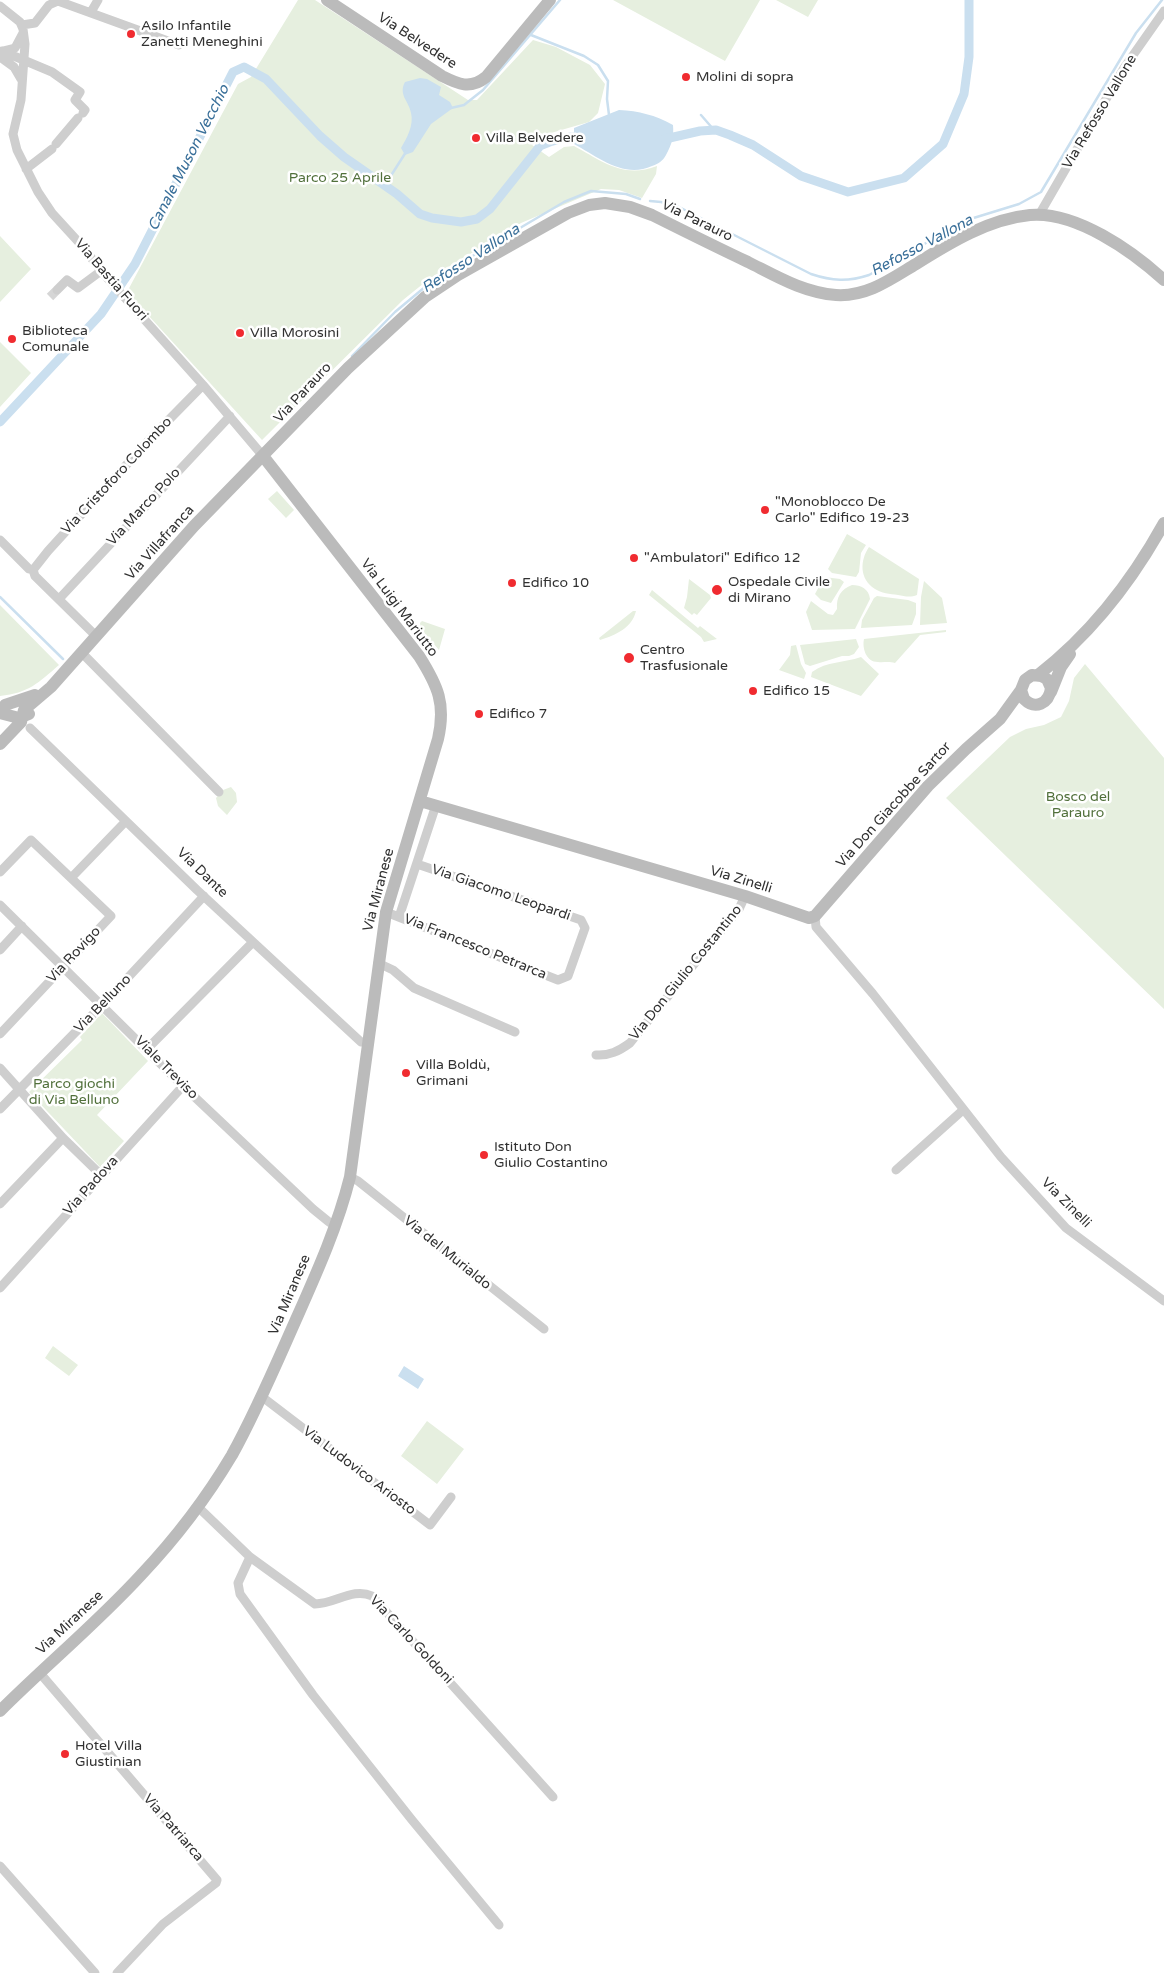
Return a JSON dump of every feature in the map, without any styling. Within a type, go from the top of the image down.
[{"type":"main road","name":"Via Belvedere","points":[[327,0],[442,76],[468,86],[480,82],[486,77],[550,0]]},
{"type":"main road","name":"Via Parauro","points":[[263,456],[348,368],[425,297],[458,275],[568,213],[604,203],[646,212],[790,282],[815,292],[837,295],[869,290],[969,233],[1028,215],[1065,220],[1101,235],[1126,250],[1164,280]]},
{"type":"main road","name":"Via Villafranca","points":[[0,744],[18,726],[26,722],[51,687],[81,652],[194,526],[263,456]]},
{"type":"main road","name":"Via Luigi Mariutto","points":[[263,456],[420,656],[436,687],[441,700],[441,724],[420,801]]},
{"type":"main road","name":"Via Don Giacobbe Sartor","points":[[815,916],[928,786],[966,748],[1000,719],[1021,690],[1025,680],[1032,675],[1038,675],[1084,633],[1122,588],[1144,558],[1164,523]]},
{"type":"main road","name":"Via Don Giacobbe Sartor","points":[[1000,719],[1044,702],[1051,692],[1061,667],[1084,633]]},
{"type":"main road","points":[[1038,675],[1044,677],[1049,682],[1051,692]]},
{"type":"main road","name":"Via Villafranca","points":[[2,708],[29,699],[51,687]]},
{"type":"main road","points":[[1021,690],[1024,699],[1035,705]]},
{"type":"main road","points":[[2,708],[12,717],[26,722]]},
{"type":"main road","name":"Via Zinelli","points":[[420,801],[745,896],[809,918],[815,916]]},
{"type":"main road","name":"Via Miranese","points":[[0,1711],[141,1575],[170,1541],[197,1506],[232,1454],[261,1396],[336,1225],[350,1177],[386,912],[420,801]]},
{"type":"street","points":[[90,12],[98,0]]},
{"type":"street","points":[[1,53],[15,48],[23,29],[35,23],[49,5],[56,1],[179,45]]},
{"type":"street","points":[[0,6],[23,29]]},
{"type":"street","name":"Via Refosso Vallone","points":[[1039,215],[1124,68],[1164,11]]},
{"type":"street","name":"Via Bastia Fuori","points":[[23,29],[25,44],[21,100],[13,134],[26,169],[52,213],[263,456]]},
{"type":"street","points":[[1,53],[52,72],[80,92],[75,100],[85,110],[54,146],[26,169]]},
{"type":"street","points":[[1,53],[14,67],[21,79]]},
{"type":"street","points":[[57,290],[67,280],[78,288],[101,271]]},
{"type":"street","name":"Via Cristoforo Colombo","points":[[33,570],[149,440],[203,385]]},
{"type":"street","name":"Via Marco Polo","points":[[59,600],[230,416]]},
{"type":"street","points":[[0,540],[29,569],[33,570],[35,576],[96,636]]},
{"type":"street","points":[[81,652],[219,792]]},
{"type":"street","name":"Via Dante","points":[[26,722],[253,942],[361,1042],[368,1042]]},
{"type":"street","name":"Via Miranese","points":[[399,917],[436,806]]},
{"type":"street","points":[[0,872],[31,840],[71,878],[126,821]]},
{"type":"street","name":"Via Giacomo Leopardi","points":[[417,864],[581,920],[584,923]]},
{"type":"street","name":"Via Rovigo","points":[[0,1034],[111,916],[71,878]]},
{"type":"street","name":"Via Belluno","points":[[0,1109],[102,1005],[204,896]]},
{"type":"street","name":"Via Don Giulio Costantino","points":[[596,1055],[606,1056],[630,1043],[739,910],[745,896]]},
{"type":"street","name":"Viale Treviso","points":[[0,905],[64,966],[183,1086],[313,1209],[329,1222],[336,1225]]},
{"type":"street","name":"Via Francesco Petrarca","points":[[386,912],[558,980],[568,976],[586,928],[584,923]]},
{"type":"street","name":"Via Zinelli","points":[[815,916],[816,928],[873,994],[1001,1157],[1066,1228],[1164,1301]]},
{"type":"street","points":[[0,950],[22,926]]},
{"type":"street","points":[[147,1049],[253,942]]},
{"type":"street","points":[[378,964],[393,970],[414,988],[515,1032]]},
{"type":"street","points":[[0,1068],[63,1138],[101,1175]]},
{"type":"street","name":"Via Padova","points":[[0,1288],[183,1086]]},
{"type":"street","points":[[896,1170],[963,1110]]},
{"type":"street","points":[[0,1204],[63,1138]]},
{"type":"street","name":"Via del Murialdo","points":[[350,1177],[358,1181],[544,1329]]},
{"type":"street","name":"Via Ludovico Ariosto","points":[[261,1396],[430,1525],[450,1497]]},
{"type":"street","name":"Via Carlo Goldoni","points":[[197,1506],[250,1557],[315,1604],[323,1604],[353,1593],[365,1592],[372,1596],[553,1797]]},
{"type":"street","points":[[250,1557],[238,1583],[239,1591],[313,1695],[412,1820],[499,1925]]},
{"type":"street","name":"Via Patriarca","points":[[39,1672],[217,1880],[216,1883],[163,1924],[117,1973]]},
{"type":"street","points":[[0,1866],[95,1973]]},
{"type":"green space","name":"Parco 25 Aprile","points":[[298,0],[315,0],[468,100],[477,100],[533,40],[556,47],[590,65],[605,84],[598,113],[589,122],[544,135],[532,145],[549,157],[564,147],[574,146],[604,162],[623,169],[634,170],[657,166],[656,174],[642,198],[619,190],[601,189],[521,223],[429,279],[403,300],[262,440],[127,292],[238,84],[251,77]]},
{"type":"green space","points":[[613,0],[760,0],[725,61]]},
{"type":"green space","points":[[776,0],[818,0],[808,17]]},
{"type":"green space","points":[[0,236],[31,269],[0,302]]},
{"type":"green space","points":[[0,342],[31,373],[0,407]]},
{"type":"green space","points":[[277,491],[294,510],[286,518],[268,499]]},
{"type":"green space","points":[[847,534],[866,545],[861,553],[859,572],[856,577],[832,573],[828,569]]},
{"type":"green space","points":[[869,547],[919,579],[917,595],[907,596],[886,593],[870,585],[866,580],[863,569],[864,558]]},
{"type":"green space","points":[[824,577],[840,579],[844,582],[831,603],[821,600],[815,594]]},
{"type":"green space","points":[[689,579],[710,595],[711,598],[697,615],[694,613],[692,615],[684,608]]},
{"type":"green space","points":[[924,581],[942,598],[947,623],[920,625],[921,597]]},
{"type":"green space","points":[[852,585],[864,588],[870,599],[855,629],[812,630],[806,612],[811,601],[828,614],[833,615],[837,609],[837,601],[840,594]]},
{"type":"green space","points":[[652,590],[698,628],[700,626],[717,639],[704,642],[701,637],[649,595]]},
{"type":"green space","points":[[877,596],[908,600],[916,603],[916,614],[912,625],[861,628],[862,620]]},
{"type":"green space","points":[[0,605],[59,665],[26,690],[0,696]]},
{"type":"green space","points":[[633,611],[636,611],[634,617],[627,626],[612,636],[600,640],[599,638]]},
{"type":"green space","points":[[422,621],[445,629],[439,650],[421,629],[420,623]]},
{"type":"green space","points":[[946,630],[946,632],[920,635],[895,663],[870,660],[864,650],[864,639]]},
{"type":"green space","points":[[856,639],[859,647],[854,654],[810,666],[805,664],[800,645]]},
{"type":"green space","points":[[796,645],[801,664],[806,673],[804,679],[779,670],[790,655],[791,646]]},
{"type":"green space","points":[[861,657],[879,674],[861,696],[811,677],[812,672],[818,668]]},
{"type":"green space","name":"Bosco del Parauro","points":[[1085,664],[1164,758],[1164,1009],[946,798],[1010,737],[1026,729],[1044,725],[1061,717],[1069,701],[1074,678]]},
{"type":"green space","points":[[231,787],[236,793],[237,802],[227,815],[218,806],[216,798],[223,790]]},
{"type":"green space","name":"Parco giochi di Via Belluno","points":[[102,1013],[148,1061],[97,1115],[124,1141],[100,1167],[29,1092],[82,1040],[80,1037]]},
{"type":"green space","points":[[53,1346],[78,1365],[69,1376],[45,1358]]},
{"type":"green space","points":[[427,1421],[464,1449],[437,1484],[401,1456]]},
{"type":"water","points":[[420,78],[427,79],[441,87],[439,95],[450,102],[453,108],[431,124],[413,152],[405,155],[401,148],[406,140],[412,118],[403,94],[403,87],[405,82]]},
{"type":"water","points":[[619,110],[647,114],[673,125],[671,144],[665,157],[660,162],[642,169],[631,170],[621,168],[611,165],[574,144],[574,128]]},
{"type":"water","points":[[404,1366],[424,1379],[418,1389],[398,1376]]},
{"type":"waterway","points":[[451,108],[464,105],[483,90],[560,0]]},
{"type":"waterway","name":"Canale Muson Vecchio","points":[[665,139],[700,131],[716,130],[753,145],[801,176],[848,192],[904,178],[943,144],[964,94],[969,57],[969,0]]},
{"type":"waterway","name":"Refosso Vallona","points":[[650,201],[677,206],[811,274],[840,280],[869,275],[967,220],[1019,204],[1041,192],[1136,33],[1162,0]]},
{"type":"waterway","points":[[531,35],[584,56],[598,65],[608,81],[607,99],[609,115]]},
{"type":"waterway","name":"Canale Muson Vecchio","points":[[0,422],[101,314],[135,264],[233,72],[244,67],[266,79],[320,136],[344,157],[397,194],[420,214],[432,218],[461,222],[477,219],[490,209],[540,146],[562,138],[584,137]]},
{"type":"waterway","points":[[701,115],[714,130]]},
{"type":"waterway","points":[[385,185],[406,152]]},
{"type":"waterway","name":"Refosso Vallona","points":[[352,356],[395,312],[437,277],[564,202],[591,191],[626,194],[640,199]]},
{"type":"waterway","name":"Refosso Vallona","points":[[0,597],[63,659]]},
{"type":"tunnel","points":[[50,297],[57,290]]},
{"type":"place","name":"Asilo Infantile Zanetti Meneghini","points":[[131,34]]},
{"type":"place","name":"Molini di sopra","points":[[686,77]]},
{"type":"place","name":"Villa Belvedere","points":[[476,138]]},
{"type":"place","name":"Villa Morosini","points":[[240,333]]},
{"type":"place","name":"Biblioteca Comunale","points":[[12,339]]},
{"type":"place","name":"\"Monoblocco De Carlo\" Edifico 19-23","points":[[765,510]]},
{"type":"place","name":"\"Ambulatori\" Edifico 12","points":[[634,558]]},
{"type":"place","name":"Edifico 10","points":[[512,583]]},
{"type":"place","name":"Ospedale Civile di Mirano","points":[[717,590]]},
{"type":"place","name":"Centro Trasfusionale","points":[[629,658]]},
{"type":"place","name":"Edifico 15","points":[[753,691]]},
{"type":"place","name":"Edifico 7","points":[[479,714]]},
{"type":"place","name":"Villa Boldù, Grimani","points":[[406,1073]]},
{"type":"place","name":"Istituto Don Giulio Costantino","points":[[484,1155]]},
{"type":"place","name":"Hotel Villa Giustinian","points":[[65,1754]]}]
